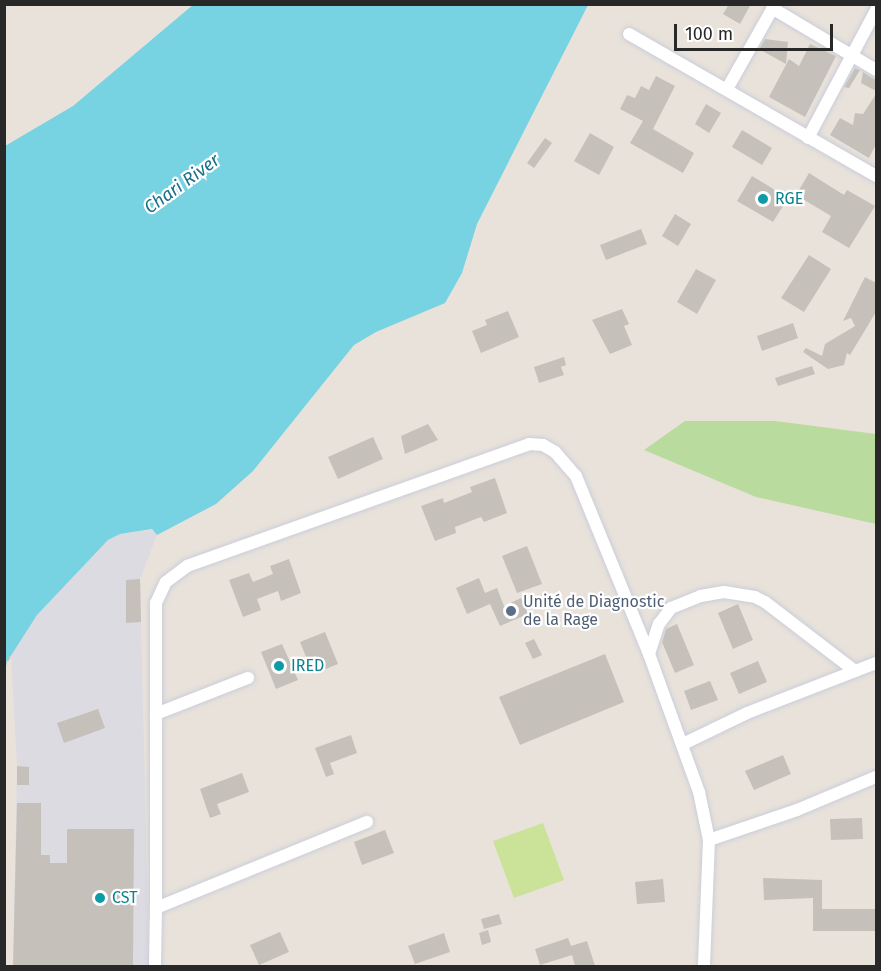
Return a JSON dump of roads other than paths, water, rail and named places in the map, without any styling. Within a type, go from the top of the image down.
[{"type":"street","points":[[727,89],[774,6],[876,70]]},
{"type":"street","points":[[808,138],[854,56],[876,10]]},
{"type":"street","points":[[629,34],[876,176]]},
{"type":"street","points":[[155,966],[156,603],[166,582],[187,566],[529,444],[543,444],[555,452],[576,476],[683,744],[699,792],[709,840],[704,966]]},
{"type":"street","points":[[649,654],[659,624],[671,608],[701,596],[724,592],[755,597],[765,602],[855,670]]},
{"type":"street","points":[[683,744],[747,713],[876,663]]},
{"type":"street","points":[[156,714],[248,678]]},
{"type":"street","points":[[709,840],[797,810],[876,777]]},
{"type":"street","points":[[156,908],[367,822]]},
{"type":"water","name":"Chari River","points":[[194,4],[588,5],[477,224],[462,273],[445,303],[376,332],[354,345],[253,471],[216,504],[157,535],[152,529],[120,534],[108,540],[37,615],[5,665],[5,146],[73,106]]},
{"type":"place","name":"RGE","points":[[763,199]]},
{"type":"place","name":"Unité de Diagnostic de la Rage","points":[[511,611]]},
{"type":"place","name":"IRED","points":[[279,666]]},
{"type":"place","name":"CST","points":[[100,898]]}]
